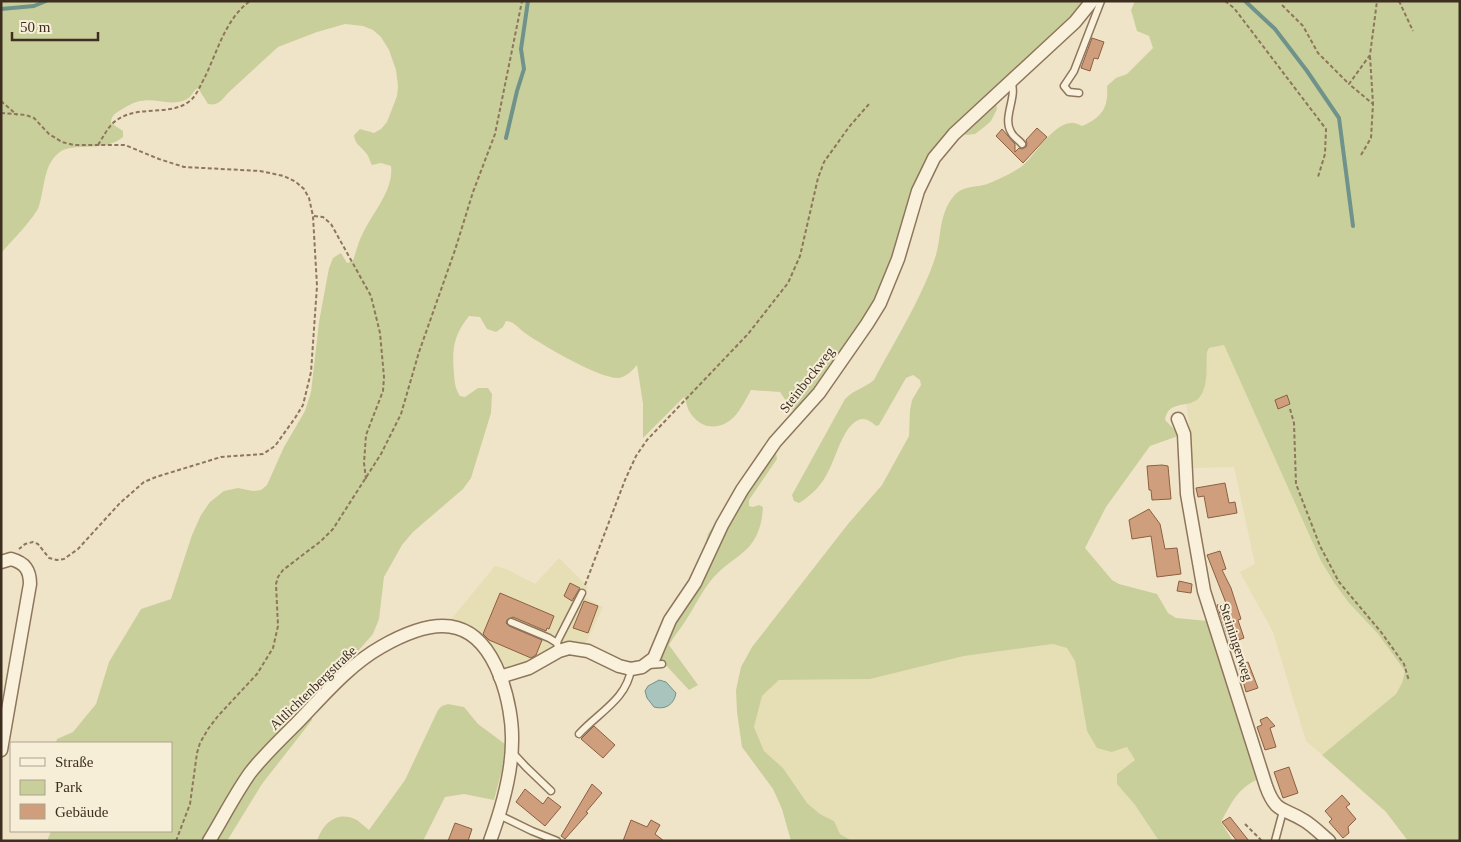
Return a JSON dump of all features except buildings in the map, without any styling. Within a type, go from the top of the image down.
[{"type":"street","name":"Steinbockweg","points":[[645,666],[656,656],[670,620],[695,583],[722,525],[756,469],[775,442],[819,393],[874,314],[898,259],[918,192],[934,158],[954,134],[1075,22],[1092,1]]},
{"type":"street","name":"Steiningerweg","points":[[1178,419],[1184,434],[1187,494],[1204,592],[1266,786],[1275,804],[1283,811],[1306,822],[1329,841]]},
{"type":"street","points":[[1,750],[30,587],[27,569],[22,564],[4,561]]},
{"type":"street","name":"Altlichtenbergstraße","points":[[209,841],[243,784],[258,763],[338,682],[360,662],[382,646],[405,636],[445,626],[459,628],[480,643],[490,657],[500,677],[511,718],[512,752],[490,841]]},
{"type":"street","points":[[500,677],[533,667],[558,647],[581,649],[630,669],[645,666]]},
{"type":"lane","points":[[1079,93],[1069,92],[1064,86],[1074,71],[1101,1]]},
{"type":"lane","points":[[1011,81],[1013,88],[1009,128],[1022,144]]},
{"type":"lane","points":[[510,622],[549,638],[558,647],[582,593]]},
{"type":"lane","points":[[645,666],[662,664]]},
{"type":"lane","points":[[579,734],[618,698],[628,680],[630,669]]},
{"type":"lane","points":[[512,752],[551,791]]},
{"type":"lane","points":[[1274,841],[1283,811]]},
{"type":"lane","points":[[498,814],[557,841]]},
{"type":"path","points":[[98,145],[109,128],[124,116],[142,111],[174,108],[191,100],[201,85],[231,22],[250,1]]},
{"type":"path","points":[[176,841],[190,804],[200,743],[213,723],[257,674],[272,648],[278,626],[276,584],[278,577],[283,570],[327,536],[366,479],[390,439],[401,414],[419,352],[473,192],[495,134],[522,1]]},
{"type":"path","points":[[1225,1],[1234,8],[1326,128],[1325,154],[1318,178]]},
{"type":"path","points":[[1361,155],[1371,138],[1373,104],[1370,55],[1377,1]]},
{"type":"path","points":[[1399,1],[1413,31]]},
{"type":"path","points":[[1282,5],[1304,26],[1318,52],[1349,84],[1373,104]]},
{"type":"path","points":[[1349,84],[1370,55]]},
{"type":"path","points":[[1,101],[18,114]]},
{"type":"path","points":[[582,593],[625,480],[641,449],[647,440],[748,334],[788,282],[800,256],[818,178],[824,162],[849,127],[870,104]]},
{"type":"path","points":[[1,113],[18,114],[34,118],[49,134],[62,142],[74,145],[125,144],[159,159],[184,167],[260,171],[278,174],[296,182],[304,189],[309,198],[314,216],[317,286],[311,372],[306,395],[295,418],[275,446],[262,454],[221,457],[144,482],[120,503],[78,549],[64,559],[56,560],[49,558],[38,544],[33,542],[23,546],[4,561]]},
{"type":"path","points":[[314,216],[323,217],[331,224],[371,296],[376,314],[384,363],[384,377],[382,391],[365,443],[364,463],[366,479]]},
{"type":"path","points":[[1290,409],[1294,423],[1296,484],[1318,541],[1339,582],[1381,632],[1404,664],[1409,681]]},
{"type":"path","points":[[1245,824],[1262,841]]},
{"type":"shaded area","points":[[1224,345],[1321,561],[1349,603],[1378,634],[1405,671],[1402,683],[1396,694],[1322,755],[1306,741],[1273,632],[1240,572],[1255,564],[1234,467],[1190,468],[1189,423],[1186,402],[1194,402],[1206,381],[1207,352],[1209,348]]},
{"type":"shaded area","points":[[559,558],[588,587],[584,597],[603,607],[585,645],[505,671],[448,623],[495,566],[506,569],[535,584]]},
{"type":"shaded area","points":[[1053,644],[1067,648],[1075,661],[1087,731],[1112,752],[1127,747],[1136,760],[1117,774],[1117,784],[1135,805],[1159,841],[852,841],[840,834],[834,821],[820,814],[807,803],[783,768],[764,751],[754,727],[762,696],[779,680],[870,679],[964,656]]},
{"type":"green space","points":[[1,1],[1085,1],[1060,30],[994,92],[997,109],[991,121],[975,134],[966,135],[953,128],[898,243],[870,313],[803,406],[792,410],[780,392],[751,390],[735,416],[729,421],[723,425],[707,426],[699,422],[689,411],[684,397],[643,438],[643,404],[637,365],[624,376],[618,378],[609,377],[557,353],[512,323],[506,321],[503,327],[496,332],[487,329],[480,317],[469,316],[460,330],[455,344],[453,365],[456,388],[460,396],[465,397],[478,388],[488,388],[492,394],[491,413],[471,478],[463,489],[413,532],[402,545],[384,577],[379,619],[373,634],[338,674],[312,715],[312,720],[262,784],[227,841],[47,841],[51,832],[172,832],[172,742],[56,742],[57,739],[73,732],[96,704],[109,662],[141,609],[171,599],[192,535],[201,515],[210,502],[224,491],[238,488],[253,491],[261,490],[267,485],[284,447],[305,411],[311,392],[319,322],[329,268],[333,258],[341,253],[347,263],[353,261],[362,234],[382,200],[391,175],[391,166],[381,163],[372,165],[367,154],[358,145],[354,135],[360,129],[374,133],[387,122],[397,96],[398,86],[396,70],[389,50],[381,37],[373,30],[363,26],[345,24],[317,32],[278,47],[217,103],[208,104],[198,88],[189,98],[181,101],[147,100],[132,104],[116,113],[112,119],[111,123],[123,131],[123,137],[107,145],[66,149],[54,157],[47,170],[37,210],[23,229],[1,252]]},
{"type":"green space","points":[[1135,1],[1460,1],[1460,841],[1408,841],[1386,812],[1322,755],[1396,694],[1402,683],[1405,671],[1378,634],[1349,603],[1321,561],[1224,345],[1209,348],[1207,352],[1206,382],[1199,398],[1190,403],[1174,407],[1167,413],[1165,420],[1176,431],[1178,436],[1150,446],[1106,507],[1085,548],[1112,580],[1119,584],[1157,594],[1168,613],[1176,618],[1208,621],[1258,779],[1240,792],[1221,822],[1233,841],[1159,841],[1135,805],[1117,784],[1117,774],[1135,760],[1127,747],[1112,752],[1097,748],[1087,731],[1075,661],[1067,648],[1053,644],[964,656],[870,679],[779,680],[762,696],[754,727],[764,751],[783,768],[807,803],[820,814],[834,821],[840,834],[852,841],[791,841],[782,809],[773,789],[742,747],[736,690],[741,667],[752,647],[848,524],[882,485],[909,436],[910,410],[912,400],[921,385],[920,380],[913,375],[906,378],[879,425],[876,426],[869,420],[856,421],[841,441],[831,466],[819,486],[799,503],[794,501],[792,495],[845,399],[874,380],[907,320],[923,289],[935,258],[945,212],[953,197],[960,190],[987,184],[1021,167],[1051,134],[1064,125],[1075,123],[1082,126],[1099,116],[1107,100],[1107,86],[1116,78],[1127,74],[1153,48],[1149,36],[1137,31],[1131,10]]},
{"type":"green space","points":[[773,450],[776,453],[777,459],[749,500],[749,506],[759,505],[763,507],[757,535],[744,552],[727,565],[709,583],[669,645],[698,685],[689,690],[660,659],[701,559],[708,534],[760,454]]},
{"type":"green space","points":[[448,704],[464,707],[478,724],[505,744],[502,770],[494,800],[464,794],[445,797],[423,841],[317,841],[327,824],[337,818],[350,817],[369,830],[405,780],[438,710]]},
{"type":"water","points":[[659,680],[666,682],[676,693],[673,701],[668,706],[662,708],[654,707],[647,698],[645,691],[648,686]]},
{"type":"waterway","points":[[1,9],[34,6],[46,1]]},
{"type":"waterway","points":[[506,138],[524,69],[521,49],[528,1]]},
{"type":"waterway","points":[[1245,1],[1275,29],[1339,118],[1353,226]]}]
